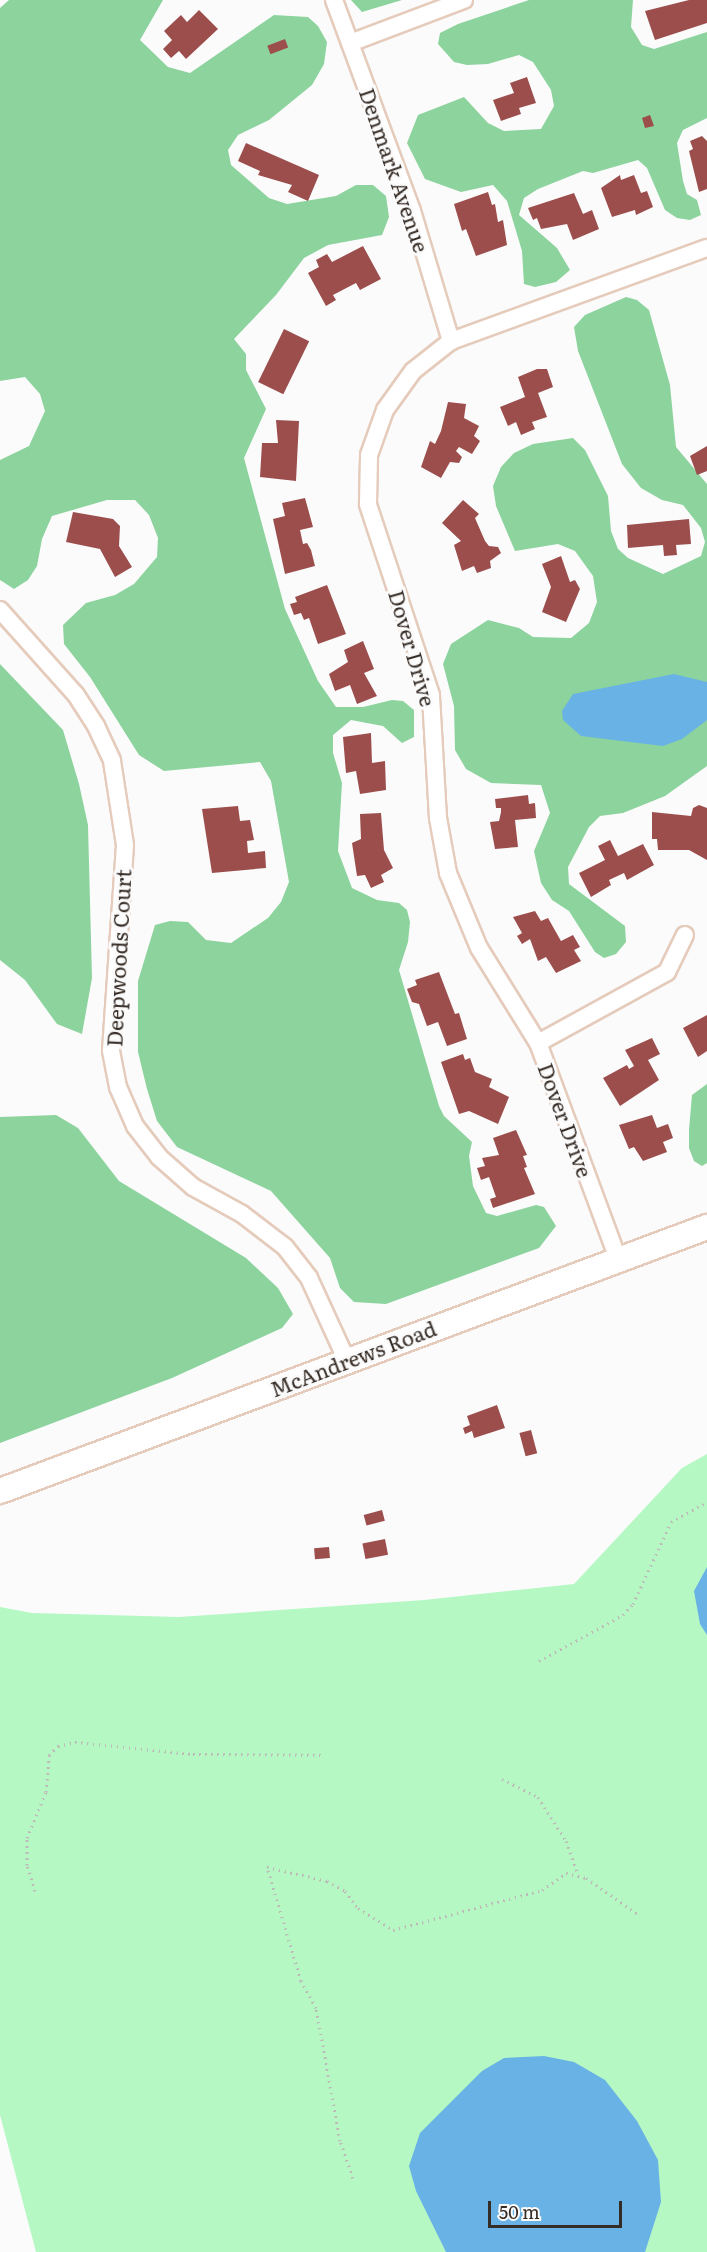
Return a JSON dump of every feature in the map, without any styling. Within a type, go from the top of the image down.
[{"type":"main road","name":"McAndrews Road","points":[[0,1491],[346,1359],[707,1227]]},
{"type":"street","name":"Denmark Avenue","points":[[334,0],[412,211],[451,341]]},
{"type":"street","points":[[350,43],[464,0]]},
{"type":"street","name":"Dover Drive","points":[[618,1259],[538,1042],[479,948],[448,873],[438,818],[431,695],[368,504],[369,455],[385,410],[413,371],[451,341],[707,248]]},
{"type":"street","name":"Deepwoods Court","points":[[0,610],[76,695],[96,726],[112,761],[125,845],[111,1051],[118,1087],[135,1126],[159,1157],[193,1186],[242,1214],[285,1247],[309,1278],[346,1359]]},
{"type":"street","points":[[538,1042],[667,972],[685,935]]},
{"type":"path","points":[[539,1661],[623,1615],[633,1604],[671,1522],[707,1502]]},
{"type":"path","points":[[35,1891],[27,1865],[27,1838],[46,1792],[49,1755],[58,1746],[75,1742],[193,1754],[321,1755]]},
{"type":"path","points":[[502,1779],[538,1797],[566,1841],[580,1877]]},
{"type":"path","points":[[353,2178],[340,2140],[316,2008],[301,1981],[267,1868],[327,1881],[345,1891],[358,1908],[393,1930],[542,1890],[566,1873],[580,1877],[639,1915]]},
{"type":"green space","points":[[9,0],[163,0],[140,40],[168,67],[190,73],[274,15],[308,17],[318,26],[327,42],[324,64],[312,85],[269,120],[238,135],[228,150],[231,165],[269,198],[287,204],[336,196],[356,185],[373,185],[386,196],[389,217],[382,235],[328,245],[304,258],[276,295],[234,339],[246,354],[246,370],[266,409],[244,458],[285,609],[318,681],[336,707],[363,707],[392,700],[403,701],[414,710],[414,737],[402,743],[383,726],[351,720],[333,735],[333,753],[342,783],[338,851],[352,888],[377,900],[399,903],[407,910],[410,922],[408,942],[399,970],[439,1106],[444,1116],[472,1142],[469,1156],[473,1186],[486,1213],[497,1216],[536,1205],[544,1207],[556,1226],[539,1248],[386,1304],[354,1302],[340,1288],[330,1258],[271,1191],[177,1147],[157,1121],[147,1089],[138,1052],[138,981],[155,925],[170,921],[188,922],[206,940],[231,943],[268,918],[281,902],[289,882],[271,781],[260,762],[164,771],[139,755],[90,677],[64,644],[63,625],[86,603],[115,595],[134,584],[157,557],[158,538],[149,515],[135,500],[107,500],[52,516],[42,539],[37,566],[28,580],[14,589],[0,580],[0,460],[29,446],[45,411],[40,394],[25,377],[0,381],[0,8]]},
{"type":"green space","points":[[351,0],[402,0],[362,12]]},
{"type":"green space","points":[[529,0],[633,0],[631,27],[642,45],[654,49],[707,32],[707,118],[683,130],[677,143],[687,194],[697,200],[701,215],[690,220],[677,218],[665,210],[647,168],[638,160],[593,173],[583,171],[538,189],[524,198],[519,215],[557,248],[570,270],[556,282],[535,287],[524,284],[522,251],[507,201],[493,185],[461,192],[425,179],[407,143],[418,115],[464,97],[488,123],[504,131],[541,129],[554,106],[551,90],[533,62],[519,55],[488,64],[467,65],[454,62],[438,44],[440,33],[458,24]]},
{"type":"green space","points":[[626,297],[637,300],[649,310],[670,385],[676,447],[707,484],[707,766],[665,796],[623,813],[600,816],[589,827],[568,867],[569,884],[625,926],[626,942],[616,954],[604,958],[595,952],[569,911],[552,900],[541,883],[534,851],[550,813],[541,785],[491,783],[466,769],[455,750],[454,706],[443,664],[451,644],[488,620],[519,628],[533,637],[571,638],[589,623],[597,602],[593,576],[575,551],[558,544],[515,551],[496,506],[493,486],[501,467],[514,453],[533,444],[573,438],[585,450],[608,496],[611,531],[618,549],[628,558],[663,574],[701,556],[705,542],[701,528],[683,505],[662,500],[641,488],[622,464],[578,351],[574,327],[585,315]]},
{"type":"green space","points":[[0,664],[63,730],[79,784],[88,825],[92,978],[82,1034],[57,1024],[25,980],[0,960]]},
{"type":"green space","points":[[707,1084],[707,1163],[702,1166],[694,1161],[689,1148],[689,1130],[692,1095]]},
{"type":"green space","points":[[56,1115],[78,1128],[119,1181],[246,1258],[278,1288],[293,1314],[282,1328],[172,1378],[0,1443],[0,1117]]},
{"type":"green space","points":[[707,1454],[707,2252],[36,2252],[0,2115],[0,1607],[32,1613],[179,1617],[424,1600],[574,1584],[682,1468]]},
{"type":"water","points":[[674,674],[707,682],[707,720],[682,739],[663,746],[581,736],[563,720],[562,711],[573,694]]},
{"type":"water","points":[[707,1567],[707,1635],[700,1624],[694,1591]]},
{"type":"water","points":[[544,2056],[574,2062],[605,2080],[637,2121],[658,2160],[661,2202],[645,2252],[446,2252],[416,2191],[409,2166],[420,2133],[482,2071],[504,2058]]},
{"type":"building","points":[[689,0],[707,0],[707,23],[655,40],[645,11]]},
{"type":"building","points":[[199,10],[218,29],[186,59],[179,51],[171,58],[163,49],[172,40],[164,31],[181,15],[187,22]]},
{"type":"building","points":[[285,39],[288,47],[270,54],[267,46]]},
{"type":"building","points":[[527,77],[536,103],[519,108],[521,114],[501,121],[493,100],[514,93],[510,83]]},
{"type":"building","points":[[650,115],[654,126],[645,128],[642,118]]},
{"type":"building","points":[[702,136],[707,141],[707,189],[699,192],[689,151],[693,149],[690,141]]},
{"type":"building","points":[[246,143],[319,175],[308,201],[288,192],[292,185],[258,175],[260,171],[238,161]]},
{"type":"building","points":[[620,175],[621,180],[634,175],[641,193],[647,191],[653,207],[636,215],[635,210],[612,217],[601,188]]},
{"type":"building","points":[[488,192],[492,205],[495,204],[498,222],[503,220],[507,245],[476,256],[466,229],[462,231],[454,204]]},
{"type":"building","points":[[574,193],[583,214],[592,210],[599,229],[573,240],[567,224],[541,229],[537,218],[533,220],[528,208]]},
{"type":"building","points":[[363,246],[381,279],[360,290],[356,283],[333,295],[336,300],[326,306],[308,273],[319,267],[316,260],[327,254],[332,262]]},
{"type":"building","points":[[284,329],[309,341],[283,394],[258,382]]},
{"type":"building","points":[[537,369],[547,369],[553,387],[538,393],[547,417],[532,422],[535,429],[521,435],[516,422],[508,426],[500,407],[525,397],[518,377]]},
{"type":"building","points":[[448,402],[466,404],[464,418],[479,426],[474,436],[480,441],[472,454],[459,447],[456,451],[462,457],[459,463],[450,462],[441,478],[421,467],[430,441],[435,444],[441,431]]},
{"type":"building","points":[[276,420],[299,421],[296,481],[260,477],[262,443],[278,443]]},
{"type":"building","points":[[707,446],[707,471],[697,475],[690,456]]},
{"type":"building","points":[[305,498],[313,527],[300,530],[303,544],[307,543],[311,550],[315,566],[285,574],[273,519],[285,516],[282,503]]},
{"type":"building","points":[[463,500],[479,514],[475,518],[485,541],[489,546],[498,547],[501,553],[490,561],[491,568],[477,573],[474,566],[462,571],[454,545],[461,541],[442,523]]},
{"type":"building","points":[[73,512],[113,519],[120,526],[119,546],[132,567],[115,577],[100,549],[66,542]]},
{"type":"building","points":[[689,519],[691,544],[676,545],[677,555],[664,556],[663,545],[628,548],[627,525]]},
{"type":"building","points":[[561,556],[570,582],[575,580],[580,589],[566,622],[542,612],[551,587],[542,564]]},
{"type":"building","points":[[327,585],[346,634],[318,644],[309,618],[304,620],[301,613],[294,615],[290,604],[297,602],[295,597]]},
{"type":"building","points":[[363,641],[374,669],[364,673],[377,696],[357,704],[350,685],[335,691],[329,674],[348,662],[344,650]]},
{"type":"building","points":[[371,733],[372,763],[385,761],[386,790],[360,794],[356,771],[346,773],[343,737]]},
{"type":"building","points":[[528,795],[529,804],[535,803],[536,818],[515,820],[518,847],[495,849],[490,822],[499,821],[501,808],[496,808],[495,799]]},
{"type":"building","points":[[699,805],[707,808],[707,860],[689,850],[658,850],[657,839],[652,839],[652,812],[691,816],[693,808]]},
{"type":"building","points":[[238,806],[240,821],[250,820],[254,840],[247,841],[248,853],[265,851],[266,868],[212,873],[202,809]]},
{"type":"building","points":[[381,813],[384,850],[393,868],[381,875],[384,882],[371,888],[365,875],[357,876],[352,843],[361,839],[360,814]]},
{"type":"building","points":[[610,840],[618,856],[643,844],[654,865],[627,880],[624,873],[609,880],[611,885],[591,897],[579,873],[605,860],[598,846]]},
{"type":"building","points":[[535,911],[541,921],[548,918],[561,941],[573,935],[580,947],[574,950],[581,961],[556,973],[546,957],[538,961],[530,939],[522,944],[517,936],[522,933],[513,917]]},
{"type":"building","points":[[439,972],[455,1014],[459,1013],[467,1039],[447,1046],[438,1022],[427,1026],[419,1004],[412,1002],[407,989],[417,985],[415,980]]},
{"type":"building","points":[[707,1015],[707,1051],[698,1057],[683,1028]]},
{"type":"building","points":[[652,1038],[660,1054],[648,1060],[659,1080],[620,1106],[603,1078],[627,1065],[629,1069],[634,1066],[625,1050]]},
{"type":"building","points":[[463,1054],[465,1060],[470,1058],[475,1072],[492,1079],[489,1087],[509,1097],[498,1124],[469,1111],[459,1114],[441,1062]]},
{"type":"building","points":[[652,1115],[657,1128],[668,1124],[673,1138],[663,1142],[667,1152],[643,1161],[634,1147],[629,1149],[619,1125]]},
{"type":"building","points":[[516,1130],[527,1155],[523,1156],[527,1167],[524,1168],[535,1194],[493,1208],[490,1199],[496,1197],[489,1177],[481,1180],[477,1168],[485,1166],[482,1158],[499,1155],[493,1138]]},
{"type":"building","points":[[497,1405],[505,1428],[474,1438],[472,1431],[465,1434],[463,1428],[470,1425],[467,1416]]},
{"type":"building","points":[[531,1430],[537,1453],[526,1456],[519,1433]]},
{"type":"building","points":[[382,1510],[385,1521],[366,1526],[364,1515]]},
{"type":"building","points":[[385,1539],[388,1555],[365,1559],[362,1543]]},
{"type":"building","points":[[329,1547],[330,1558],[315,1559],[314,1548]]}]
